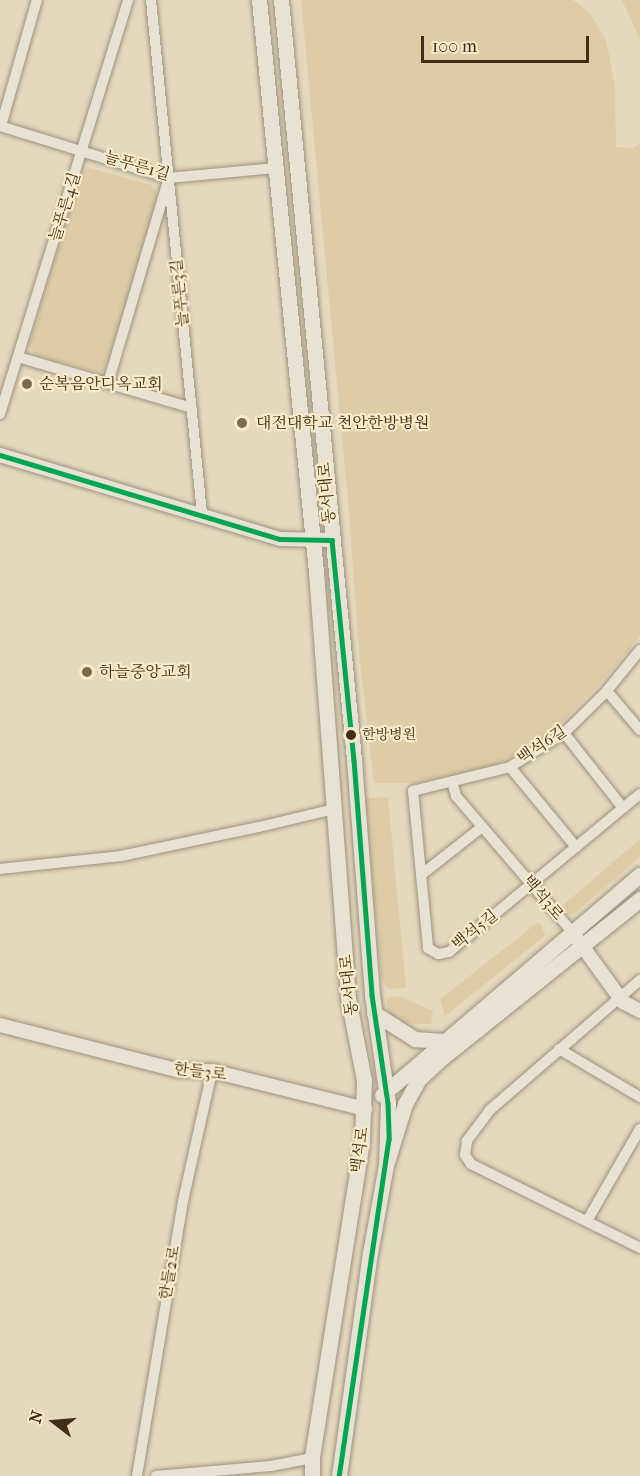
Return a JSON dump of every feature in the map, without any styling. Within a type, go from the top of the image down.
[{"type":"main road","name":"동서대로","points":[[258,0],[311,540],[348,998],[364,1080],[365,1109]]},
{"type":"main road","name":"동서대로","points":[[281,0],[354,760],[374,1013],[388,1097],[386,1165]]},
{"type":"main road","name":"백석로","points":[[312,1476],[312,1458],[365,1109],[388,1097],[443,1041],[640,875]]},
{"type":"main road","name":"백석로","points":[[339,1476],[370,1253],[386,1165],[405,1104],[419,1080],[443,1057],[640,899]]},
{"type":"main road","points":[[374,1013],[415,1039],[443,1041]]},
{"type":"main road","points":[[388,1097],[419,1080]]},
{"type":"street","name":"늘푸른1길","points":[[37,0],[1,126],[168,178],[276,168]]},
{"type":"street","name":"늘푸른4길","points":[[0,414],[128,0]]},
{"type":"street","name":"늘푸른3길","points":[[151,0],[202,514]]},
{"type":"street","name":"늘푸른3길","points":[[108,383],[168,178]]},
{"type":"street","points":[[18,357],[192,408]]},
{"type":"street","points":[[0,455],[280,539],[332,540]]},
{"type":"street","name":"백석6길","points":[[413,791],[510,767],[564,733],[607,691],[640,650]]},
{"type":"street","points":[[607,691],[640,730]]},
{"type":"street","points":[[564,733],[623,808]]},
{"type":"street","points":[[510,767],[576,847]]},
{"type":"street","name":"백석3로","points":[[452,781],[456,796],[572,932],[623,1002],[640,1011]]},
{"type":"street","name":"백석5길","points":[[413,791],[428,948],[438,954],[449,951],[640,794]]},
{"type":"street","points":[[0,869],[121,856],[259,827],[334,808]]},
{"type":"street","points":[[421,875],[482,827]]},
{"type":"street","points":[[640,980],[490,1110],[475,1127],[467,1141],[465,1155],[471,1164],[640,1248]]},
{"type":"street","name":"한들3로","points":[[0,1025],[177,1070],[212,1071],[365,1109]]},
{"type":"street","points":[[559,1049],[640,1097]]},
{"type":"street","name":"한들2로","points":[[137,1476],[183,1201],[212,1071]]},
{"type":"street","points":[[587,1221],[640,1129]]},
{"type":"street","points":[[156,1476],[271,1466],[312,1458]]},
{"type":"shaded area","points":[[301,0],[573,0],[589,12],[606,40],[615,87],[616,147],[633,148],[640,143],[640,636],[606,677],[553,731],[501,763],[415,783],[374,783],[359,653],[348,500]]},
{"type":"shaded area","points":[[622,0],[640,0],[640,39]]},
{"type":"shaded area","points":[[90,168],[151,185],[158,194],[106,368],[100,373],[36,355],[29,346],[81,172]]},
{"type":"shaded area","points":[[388,797],[406,988],[389,989],[382,981],[365,801],[367,798]]},
{"type":"shaded area","points":[[640,839],[640,857],[574,914],[569,914],[563,905]]},
{"type":"shaded area","points":[[537,923],[541,924],[545,936],[445,1016],[440,999]]},
{"type":"shaded area","points":[[399,996],[433,1011],[431,1024],[399,1023],[388,1013],[386,998]]},
{"type":"transit line","points":[[0,455],[280,539],[332,540],[354,760],[372,995],[388,1103],[389,1139],[339,1476]]},
{"type":"place","name":"순복음안디옥교회","points":[[27,384]]},
{"type":"place","name":"대전대학교 천안한방병원","points":[[242,423]]},
{"type":"place","name":"하늘중앙교회","points":[[87,672]]},
{"type":"place","name":"한방병원","points":[[351,735]]}]
